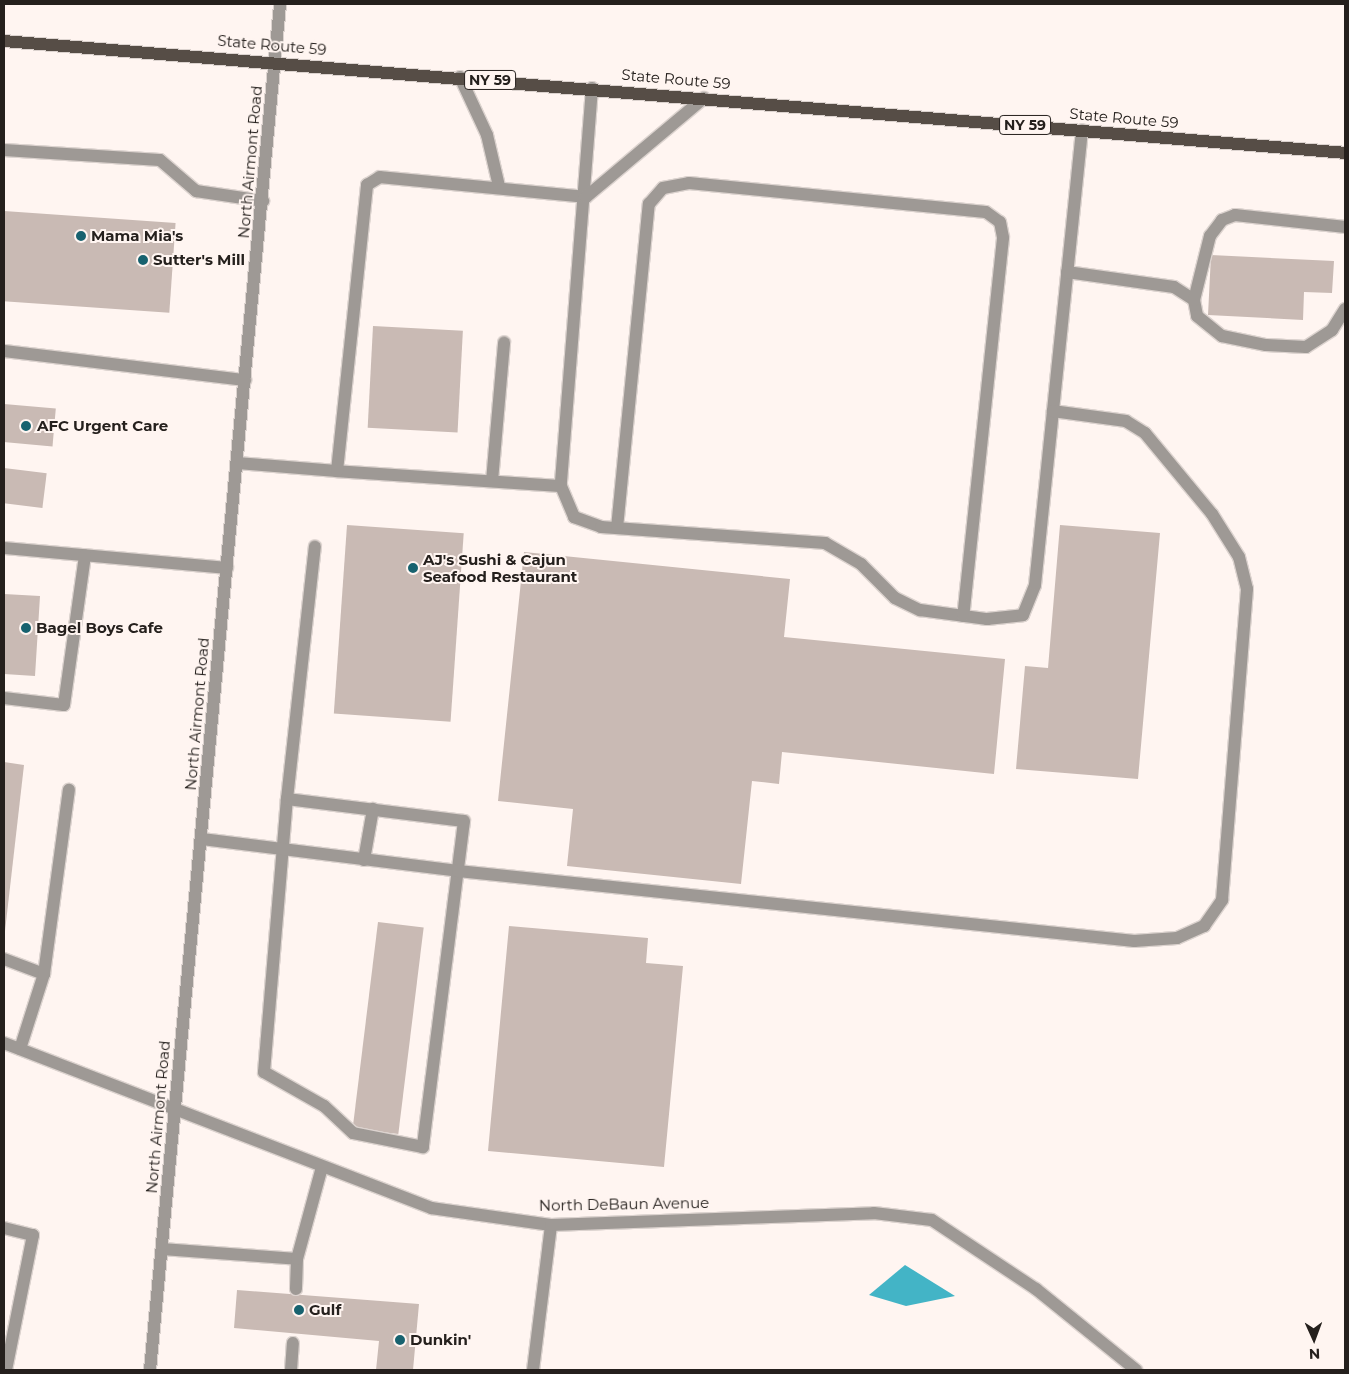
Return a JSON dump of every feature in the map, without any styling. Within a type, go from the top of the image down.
[{"type":"main road","name":"State Route 59","points":[[4,41],[276,61],[1345,153]]},
{"type":"street","name":"North Airmont Road","points":[[150,1370],[263,201],[280,4]]},
{"type":"street","points":[[460,77],[487,136],[499,186]]},
{"type":"street","points":[[592,88],[586,197],[562,486],[574,517],[617,528],[826,543],[861,564],[895,598],[920,610],[987,619],[1023,615],[1035,584],[1082,130]]},
{"type":"street","points":[[337,470],[367,185],[380,177],[499,186],[586,197],[704,98]]},
{"type":"street","points":[[4,150],[160,160],[196,191],[263,201]]},
{"type":"street","points":[[617,528],[649,204],[663,188],[689,184],[986,212],[1000,222],[1003,238],[963,616]]},
{"type":"street","points":[[1345,227],[1235,215],[1222,220],[1210,236],[1194,300],[1197,316],[1222,336],[1306,347],[1332,330],[1345,309]]},
{"type":"street","points":[[1067,272],[1151,282],[1174,287],[1194,300]]},
{"type":"street","points":[[492,481],[504,344]]},
{"type":"street","points":[[4,351],[245,380]]},
{"type":"street","points":[[202,839],[458,871],[1134,941],[1177,938],[1204,926],[1222,900],[1247,589],[1238,557],[1212,514],[1145,433],[1126,421],[1053,411]]},
{"type":"street","points":[[238,463],[562,486]]},
{"type":"street","points":[[287,799],[464,821],[423,1147],[353,1133],[324,1106],[264,1072],[281,849],[315,546]]},
{"type":"street","points":[[4,548],[227,568]]},
{"type":"street","points":[[4,698],[64,705],[85,555]]},
{"type":"street","points":[[20,1049],[44,974],[69,790]]},
{"type":"street","points":[[364,860],[373,809]]},
{"type":"street","points":[[4,959],[44,974]]},
{"type":"street","name":"North DeBaun Avenue","points":[[4,1043],[431,1208],[551,1225],[874,1214],[932,1220],[1036,1289],[1136,1370]]},
{"type":"street","points":[[296,1289],[297,1259],[322,1166]]},
{"type":"street","points":[[533,1370],[551,1225]]},
{"type":"street","points":[[4,1228],[33,1235],[6,1370]]},
{"type":"street","points":[[162,1249],[297,1259]]},
{"type":"street","points":[[291,1370],[293,1343]]},
{"type":"water","points":[[905,1265],[955,1296],[906,1306],[869,1295]]},
{"type":"building","points":[[4,211],[176,223],[169,313],[4,301]]},
{"type":"building","points":[[1211,255],[1334,261],[1332,293],[1304,292],[1303,320],[1208,315]]},
{"type":"building","points":[[373,326],[463,331],[458,433],[368,428]]},
{"type":"building","points":[[4,404],[56,409],[52,446],[4,442]]},
{"type":"building","points":[[4,468],[47,473],[42,508],[4,503]]},
{"type":"building","points":[[347,525],[464,533],[451,722],[334,714]]},
{"type":"building","points":[[1060,525],[1160,533],[1138,779],[1016,769],[1025,666],[1048,668]]},
{"type":"building","points":[[524,552],[790,579],[784,637],[1005,659],[994,774],[782,752],[779,784],[752,781],[741,884],[567,866],[573,809],[498,801]]},
{"type":"building","points":[[4,594],[40,596],[35,676],[4,674]]},
{"type":"building","points":[[4,762],[24,765],[5,931],[4,930]]},
{"type":"building","points":[[378,922],[424,928],[398,1134],[353,1128]]},
{"type":"building","points":[[509,926],[648,938],[646,963],[683,966],[664,1167],[488,1151]]},
{"type":"building","points":[[237,1290],[419,1304],[413,1370],[376,1370],[379,1341],[234,1328]]},
{"type":"place","name":"Mama Mia's","points":[[81,236]]},
{"type":"place","name":"Sutter's Mill","points":[[143,260]]},
{"type":"place","name":"AFC Urgent Care","points":[[26,426]]},
{"type":"place","name":"AJ's Sushi & Cajun Seafood Restaurant","points":[[413,568]]},
{"type":"place","name":"Bagel Boys Cafe","points":[[26,628]]},
{"type":"place","name":"Gulf","points":[[299,1310]]},
{"type":"place","name":"Dunkin'","points":[[400,1340]]}]
